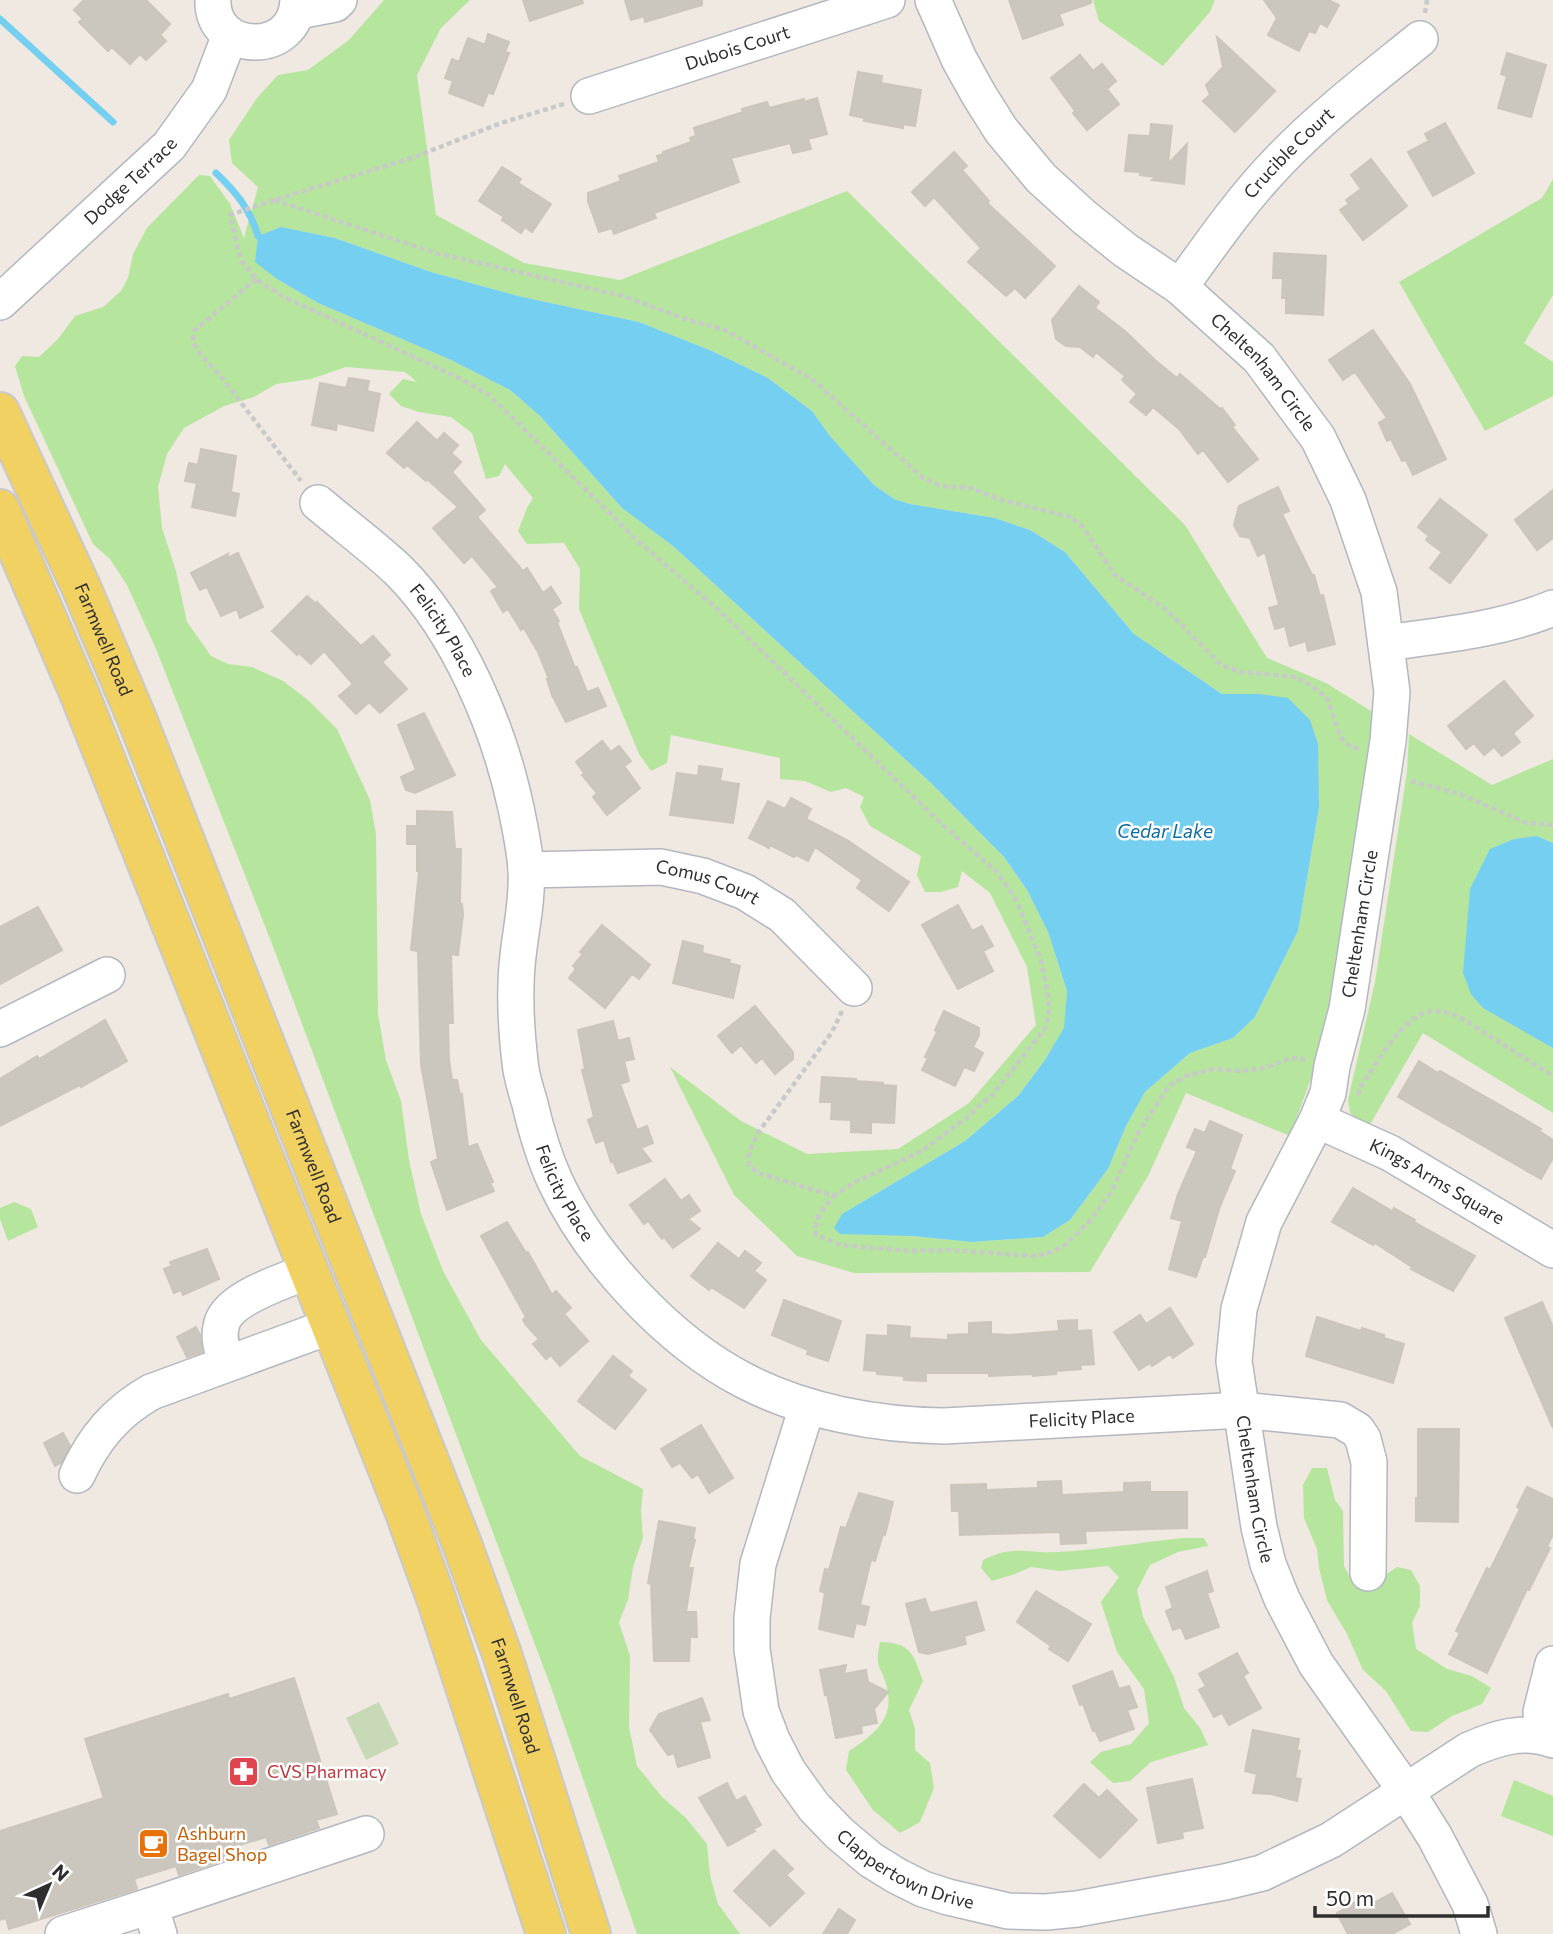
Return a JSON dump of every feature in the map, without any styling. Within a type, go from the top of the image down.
[{"type":"main road","name":"Farmwell Road","points":[[0,412],[137,719],[462,1544],[502,1654],[591,1934]]},
{"type":"main road","points":[[0,509],[80,695],[436,1598],[545,1934]]},
{"type":"street","points":[[213,0],[219,23],[230,35],[246,42],[262,43],[278,37],[291,26],[298,5],[335,4],[339,0]]},
{"type":"street","name":"Dubois Court","points":[[589,96],[887,0]]},
{"type":"street","name":"Cheltenham Circle","points":[[933,0],[958,60],[979,95],[1001,130],[1041,178],[1084,218],[1180,287],[1259,358],[1318,438],[1348,500],[1380,592],[1392,692],[1384,764],[1347,1009],[1328,1093],[1317,1120],[1264,1222],[1249,1268],[1239,1309],[1234,1361],[1244,1444],[1259,1527],[1268,1564],[1282,1599],[1316,1664],[1406,1791],[1455,1874],[1470,1904],[1479,1934]]},
{"type":"street","name":"Dodge Terrace","points":[[0,302],[169,146],[209,90],[230,35]]},
{"type":"street","name":"Crucible Court","points":[[1180,287],[1238,209],[1278,162],[1323,118],[1420,39]]},
{"type":"street","name":"Felicity Place","points":[[318,503],[398,570],[418,593],[459,650],[495,737],[510,786],[527,870],[523,927],[517,957],[517,1009],[520,1065],[534,1123],[553,1178],[563,1197],[583,1231],[634,1294],[666,1326],[744,1381],[807,1407],[849,1416],[944,1426],[1242,1410],[1328,1418],[1349,1424],[1363,1439],[1369,1462],[1368,1573]]},
{"type":"street","points":[[1386,643],[1483,630],[1523,621],[1553,608]]},
{"type":"street","name":"Comus Court","points":[[527,870],[662,867],[703,876],[745,892],[782,915],[854,988]]},
{"type":"street","points":[[0,1029],[107,975]]},
{"type":"street","name":"Kings Arms Square","points":[[1317,1120],[1390,1153],[1553,1250]]},
{"type":"street","points":[[227,1364],[220,1336],[221,1324],[232,1306],[309,1271]]},
{"type":"street","points":[[77,1475],[100,1433],[132,1402],[169,1384],[331,1326]]},
{"type":"street","name":"Clappertown Drive","points":[[807,1407],[758,1564],[752,1618],[752,1649],[761,1711],[788,1771],[814,1807],[871,1860],[923,1889],[1007,1911],[1077,1909],[1225,1882],[1262,1872],[1331,1840],[1469,1750],[1511,1734],[1548,1738]]},
{"type":"street","points":[[1548,1738],[1541,1712],[1553,1664]]},
{"type":"street","points":[[63,1934],[155,1920],[366,1834]]},
{"type":"path","points":[[589,96],[501,123],[412,158],[230,215],[241,260],[256,279],[284,297],[459,378],[489,395],[640,543],[723,614],[946,828],[997,872],[1016,899],[1041,960],[1048,993],[1049,1017],[1044,1030],[993,1094],[965,1119],[922,1151],[855,1182],[834,1196],[814,1225],[816,1235],[841,1245],[910,1251],[948,1250],[1034,1256],[1052,1252],[1065,1245],[1089,1222],[1112,1191],[1139,1131],[1169,1086],[1186,1076],[1214,1069],[1240,1071],[1264,1068],[1292,1058],[1332,1066]]},
{"type":"path","points":[[274,200],[436,253],[622,296],[688,320],[725,330],[813,380],[923,478],[941,486],[971,488],[998,499],[1071,517],[1083,527],[1115,575],[1168,611],[1220,665],[1241,672],[1296,677],[1327,698],[1341,738],[1351,747],[1363,750],[1410,781],[1460,794],[1527,823],[1553,825]]},
{"type":"path","points":[[256,279],[195,330],[193,341],[200,354],[223,379],[318,503]]},
{"type":"path","points":[[834,1196],[758,1173],[749,1165],[749,1152],[758,1133],[832,1032],[854,988]]},
{"type":"path","points":[[1354,1138],[1353,1109],[1361,1086],[1399,1033],[1415,1017],[1432,1010],[1461,1018],[1553,1076]]},
{"type":"green space","points":[[384,0],[470,0],[441,28],[417,75],[436,215],[524,263],[620,280],[847,191],[1185,525],[1267,658],[1326,683],[1371,711],[1372,738],[1328,1020],[1313,1073],[1290,1136],[1186,1093],[1148,1176],[1090,1272],[854,1273],[797,1256],[734,1195],[670,1067],[741,1121],[807,1154],[898,1149],[969,1103],[1036,1025],[1027,967],[990,893],[962,871],[958,887],[941,892],[925,892],[917,875],[921,856],[870,826],[860,807],[864,797],[846,788],[831,792],[805,781],[780,779],[780,758],[671,735],[667,763],[651,771],[639,754],[579,609],[580,569],[564,543],[527,544],[518,531],[533,498],[505,464],[499,476],[486,479],[472,433],[451,417],[401,406],[389,394],[403,379],[417,382],[405,372],[346,367],[311,379],[276,384],[254,397],[224,406],[184,428],[167,454],[158,487],[162,528],[176,571],[187,622],[211,656],[228,664],[252,667],[283,681],[308,700],[337,729],[370,800],[376,834],[378,1014],[386,1060],[401,1101],[409,1160],[421,1214],[443,1271],[481,1340],[580,1456],[643,1489],[643,1538],[633,1567],[628,1600],[619,1622],[630,1656],[629,1727],[637,1766],[707,1844],[710,1875],[718,1904],[740,1934],[637,1934],[552,1690],[272,944],[156,649],[127,585],[110,559],[93,544],[24,396],[15,366],[22,356],[39,357],[58,339],[75,316],[103,307],[121,291],[128,278],[133,254],[147,228],[199,175],[210,176],[230,204],[244,238],[258,187],[232,163],[229,140],[257,98],[278,75],[308,70],[349,40]],"holes":[[[281,227],[335,238],[431,272],[518,296],[639,322],[712,351],[768,378],[812,411],[830,436],[874,485],[894,499],[995,518],[1030,530],[1065,552],[1134,634],[1222,694],[1259,694],[1319,808],[1298,931],[1255,1017],[1233,1038],[1190,1053],[1145,1092],[1126,1126],[1108,1169],[1070,1220],[1043,1237],[971,1242],[913,1236],[842,1214],[965,1141],[1018,1096],[1065,1028],[1067,991],[1048,932],[1027,890],[1004,857],[931,783],[673,546],[622,508],[540,416],[510,390],[451,360],[318,303],[277,279]]]},
{"type":"green space","points":[[1093,0],[1215,0],[1210,12],[1163,66],[1099,21]]},
{"type":"green space","points":[[1553,179],[1553,295],[1524,343],[1553,362],[1553,396],[1485,431],[1399,282],[1542,198]]},
{"type":"green space","points":[[1409,734],[1492,785],[1553,759],[1553,843],[1537,836],[1470,889],[1469,927],[1547,1044],[1553,1048],[1553,1113],[1423,1033],[1368,1128],[1350,1113],[1348,1100],[1375,982],[1407,772]]},
{"type":"green space","points":[[14,1202],[31,1209],[38,1227],[8,1241],[0,1219],[0,1208]]},
{"type":"green space","points":[[1312,1468],[1327,1468],[1335,1500],[1343,1511],[1344,1566],[1353,1583],[1369,1586],[1397,1567],[1411,1570],[1420,1586],[1420,1606],[1412,1623],[1416,1649],[1447,1669],[1472,1676],[1491,1688],[1482,1704],[1452,1716],[1428,1732],[1411,1731],[1386,1691],[1363,1670],[1347,1634],[1327,1600],[1317,1549],[1304,1518],[1303,1485]]},
{"type":"green space","points":[[1204,1538],[1208,1546],[1178,1552],[1150,1565],[1137,1590],[1143,1617],[1174,1677],[1184,1708],[1200,1728],[1208,1745],[1151,1762],[1130,1781],[1113,1783],[1090,1762],[1101,1752],[1131,1744],[1149,1723],[1144,1689],[1117,1652],[1101,1602],[1119,1577],[1108,1566],[1059,1571],[1031,1567],[992,1581],[981,1568],[983,1560],[1012,1551],[1074,1551]]},
{"type":"green space","points":[[880,1642],[905,1647],[913,1657],[923,1681],[909,1710],[915,1728],[915,1750],[930,1763],[934,1788],[920,1822],[900,1833],[873,1810],[846,1770],[849,1751],[875,1731],[886,1716],[888,1696],[878,1665]]},
{"type":"green space","points":[[379,1702],[399,1744],[366,1760],[346,1718]]},
{"type":"green space","points":[[1514,1780],[1553,1796],[1553,1836],[1501,1816]]},
{"type":"water","name":"Cedar Lake","points":[[281,227],[335,238],[431,272],[518,296],[639,322],[712,351],[768,378],[812,411],[830,436],[874,485],[894,499],[995,518],[1030,530],[1065,552],[1134,634],[1222,694],[1259,694],[1288,698],[1310,720],[1318,744],[1319,808],[1298,931],[1255,1017],[1233,1038],[1190,1053],[1145,1092],[1126,1126],[1108,1169],[1070,1220],[1043,1237],[971,1242],[913,1236],[840,1234],[834,1228],[842,1214],[965,1141],[1018,1096],[1045,1060],[1064,1028],[1067,991],[1048,932],[1027,890],[1004,857],[931,783],[673,546],[622,508],[540,416],[510,390],[451,360],[318,303],[277,279],[255,262],[258,236]]},
{"type":"water","points":[[1537,836],[1553,843],[1553,1048],[1483,1008],[1471,994],[1463,973],[1470,889],[1490,849],[1514,839]]},
{"type":"building","points":[[84,0],[146,0],[170,24],[160,35],[166,41],[146,60],[140,54],[130,64],[112,47],[108,51],[79,22],[83,19],[74,10]]},
{"type":"building","points":[[523,0],[582,0],[583,3],[530,21]]},
{"type":"building","points":[[625,0],[702,0],[702,5],[645,22],[644,16],[631,20]]},
{"type":"building","points":[[1009,0],[1091,0],[1091,3],[1059,14],[1063,25],[1023,39]]},
{"type":"building","points":[[1264,0],[1328,0],[1339,5],[1327,27],[1320,23],[1315,33],[1309,31],[1299,51],[1268,35],[1277,18]]},
{"type":"building","points":[[488,34],[509,42],[505,52],[509,53],[493,94],[488,93],[483,106],[449,93],[453,81],[445,78],[452,59],[459,62],[468,38],[485,45]]},
{"type":"building","points":[[1217,37],[1275,91],[1235,132],[1203,101],[1210,95],[1206,85],[1223,67]]},
{"type":"building","points":[[1507,53],[1546,65],[1531,117],[1498,108],[1507,76],[1501,74]]},
{"type":"building","points":[[1080,55],[1093,71],[1102,64],[1116,81],[1107,89],[1119,104],[1087,130],[1051,78]]},
{"type":"building","points":[[858,72],[882,76],[881,83],[921,90],[915,126],[903,124],[903,128],[864,121],[864,118],[850,115]]},
{"type":"building","points":[[817,98],[827,134],[808,139],[811,149],[793,153],[790,143],[731,158],[739,182],[654,213],[656,218],[614,234],[612,228],[599,232],[588,201],[588,193],[621,181],[619,176],[659,162],[657,156],[664,154],[663,152],[691,142],[690,138],[696,136],[694,128],[767,102],[769,108]]},
{"type":"building","points":[[1445,123],[1474,173],[1433,196],[1408,152],[1429,141],[1425,134]]},
{"type":"building","points":[[1151,124],[1172,126],[1168,164],[1187,144],[1184,184],[1152,180],[1156,177],[1125,171],[1129,135],[1150,136]]},
{"type":"building","points":[[954,152],[967,166],[962,170],[989,201],[987,203],[1055,266],[1025,298],[1015,288],[1006,296],[968,262],[981,248],[934,197],[925,206],[912,192]]},
{"type":"building","points":[[1371,159],[1407,206],[1363,240],[1340,210],[1349,204],[1346,200],[1361,189],[1351,175]]},
{"type":"building","points":[[502,167],[521,179],[518,183],[551,204],[532,232],[525,227],[521,233],[502,220],[504,217],[479,201]]},
{"type":"building","points":[[1274,253],[1326,256],[1323,315],[1286,313],[1286,298],[1282,298],[1283,278],[1273,278]]},
{"type":"building","points":[[1079,286],[1099,302],[1095,308],[1126,332],[1156,361],[1177,378],[1180,374],[1222,408],[1235,425],[1232,427],[1258,459],[1228,482],[1203,450],[1198,454],[1179,429],[1153,407],[1146,415],[1130,402],[1137,394],[1122,380],[1125,376],[1096,352],[1093,357],[1080,347],[1066,346],[1056,339],[1052,320]]},
{"type":"building","points":[[1373,330],[1410,384],[1446,459],[1413,475],[1391,439],[1387,441],[1379,423],[1387,418],[1355,372],[1343,380],[1329,360]]},
{"type":"building","points":[[349,378],[369,381],[367,391],[380,394],[373,431],[337,423],[336,430],[312,425],[320,383],[346,388]]},
{"type":"building","points":[[417,422],[437,441],[444,433],[458,445],[451,453],[461,462],[452,472],[485,510],[477,517],[523,571],[527,568],[543,593],[551,587],[561,603],[552,609],[559,621],[557,622],[575,668],[577,667],[587,692],[598,688],[606,706],[566,722],[552,695],[549,679],[538,652],[524,628],[521,630],[508,609],[503,612],[491,591],[498,587],[472,556],[464,563],[433,528],[458,507],[427,479],[426,481],[407,465],[404,468],[387,453]]},
{"type":"building","points":[[201,449],[236,456],[231,492],[239,494],[235,516],[192,507],[197,483],[185,481],[189,463],[198,465]]},
{"type":"building","points":[[1278,487],[1289,511],[1282,514],[1314,575],[1320,596],[1323,595],[1335,644],[1308,651],[1306,641],[1290,646],[1285,626],[1275,629],[1269,608],[1279,605],[1265,552],[1258,556],[1250,538],[1240,536],[1234,525],[1239,506]]},
{"type":"building","points":[[1553,490],[1553,538],[1537,550],[1515,520]]},
{"type":"building","points":[[1440,499],[1487,535],[1450,583],[1430,568],[1442,552],[1426,540],[1429,536],[1418,527]]},
{"type":"building","points":[[238,553],[263,607],[240,618],[237,609],[221,616],[207,587],[200,590],[191,573],[228,554],[227,558]]},
{"type":"building","points":[[307,596],[316,604],[317,602],[361,646],[373,636],[390,655],[382,662],[407,689],[380,713],[369,702],[356,714],[339,696],[353,684],[324,651],[311,664],[299,653],[297,655],[272,631]]},
{"type":"building","points":[[1504,681],[1533,716],[1513,733],[1520,742],[1502,756],[1494,747],[1484,755],[1474,743],[1466,749],[1448,726]]},
{"type":"building","points":[[424,713],[455,775],[415,793],[406,790],[401,777],[416,770],[398,725]]},
{"type":"building","points":[[602,741],[611,752],[619,746],[631,761],[624,766],[640,788],[607,815],[593,797],[597,793],[582,775],[584,773],[576,762]]},
{"type":"building","points":[[699,766],[722,769],[720,781],[739,784],[733,823],[670,815],[677,773],[698,776]]},
{"type":"building","points":[[791,798],[811,809],[806,819],[847,840],[909,882],[889,911],[857,888],[862,880],[815,847],[808,861],[749,838],[768,801],[785,809]]},
{"type":"building","points":[[417,811],[452,812],[455,849],[461,849],[460,904],[463,915],[458,955],[451,954],[453,1023],[448,1023],[449,1060],[452,1080],[457,1080],[460,1095],[462,1094],[468,1147],[477,1144],[493,1182],[490,1183],[494,1191],[447,1210],[431,1162],[438,1159],[421,1065],[418,951],[411,950],[419,871],[417,844],[407,844],[407,826],[417,826]]},
{"type":"building","points":[[958,905],[972,931],[982,926],[993,946],[983,951],[993,971],[958,989],[922,925]]},
{"type":"building","points":[[38,907],[62,950],[0,984],[0,927]]},
{"type":"building","points":[[602,925],[650,965],[639,979],[632,974],[605,1008],[569,978],[576,969],[573,966],[583,954],[580,952]]},
{"type":"building","points":[[683,941],[703,946],[702,953],[730,960],[729,963],[740,966],[733,998],[673,983]]},
{"type":"building","points":[[755,1006],[793,1052],[793,1059],[775,1074],[762,1058],[756,1063],[741,1045],[732,1053],[718,1036]]},
{"type":"building","points":[[944,1011],[979,1028],[979,1035],[973,1047],[983,1053],[974,1071],[964,1067],[955,1086],[922,1070]]},
{"type":"building","points":[[105,1020],[127,1061],[81,1087],[80,1085],[0,1126],[0,1079]]},
{"type":"building","points":[[613,1021],[618,1041],[629,1038],[634,1059],[624,1061],[629,1081],[620,1084],[637,1130],[647,1126],[653,1143],[641,1148],[651,1161],[618,1173],[613,1161],[611,1162],[604,1140],[596,1143],[588,1120],[594,1117],[582,1070],[585,1069],[578,1030]]},
{"type":"building","points":[[1419,1061],[1521,1117],[1553,1140],[1553,1158],[1541,1179],[1398,1097]]},
{"type":"building","points":[[822,1077],[856,1079],[896,1086],[894,1123],[871,1122],[871,1133],[851,1132],[851,1120],[831,1119],[832,1102],[820,1102]]},
{"type":"building","points":[[1210,1121],[1242,1135],[1230,1169],[1235,1171],[1196,1277],[1169,1269],[1182,1221],[1171,1218],[1178,1194],[1197,1151],[1187,1147],[1195,1129],[1205,1133]]},
{"type":"building","points":[[665,1179],[681,1201],[689,1195],[700,1211],[688,1219],[700,1229],[673,1248],[648,1221],[644,1224],[630,1205]]},
{"type":"building","points":[[1353,1188],[1392,1211],[1394,1208],[1475,1256],[1453,1291],[1411,1269],[1412,1267],[1375,1243],[1373,1245],[1332,1222]]},
{"type":"building","points":[[507,1222],[526,1253],[528,1252],[552,1295],[556,1291],[571,1308],[564,1314],[588,1341],[560,1366],[551,1355],[546,1359],[533,1344],[539,1339],[523,1320],[526,1317],[481,1236]]},
{"type":"building","points":[[718,1243],[739,1259],[745,1251],[761,1263],[754,1271],[766,1280],[744,1308],[711,1287],[709,1290],[691,1276]]},
{"type":"building","points":[[207,1249],[219,1279],[183,1295],[181,1290],[174,1293],[164,1269],[172,1266],[170,1262]]},
{"type":"building","points":[[784,1300],[841,1321],[828,1361],[807,1354],[808,1350],[772,1335]]},
{"type":"building","points":[[1542,1302],[1553,1327],[1553,1428],[1505,1318]]},
{"type":"building","points":[[1170,1308],[1193,1344],[1173,1358],[1170,1354],[1152,1366],[1150,1363],[1139,1370],[1114,1332],[1140,1315],[1146,1324]]},
{"type":"building","points":[[1317,1317],[1361,1331],[1362,1328],[1404,1344],[1393,1383],[1306,1356]]},
{"type":"building","points":[[1077,1320],[1077,1331],[1091,1330],[1094,1364],[1080,1365],[1081,1369],[1033,1376],[926,1373],[926,1381],[904,1380],[904,1376],[864,1370],[867,1335],[888,1336],[888,1325],[910,1327],[909,1338],[948,1340],[948,1335],[969,1334],[969,1323],[991,1322],[991,1334],[1010,1335],[1059,1331],[1058,1321]]},
{"type":"building","points":[[196,1327],[202,1352],[187,1357],[177,1337]]},
{"type":"building","points":[[613,1356],[632,1371],[628,1376],[646,1390],[615,1429],[578,1401]]},
{"type":"building","points":[[701,1425],[733,1478],[709,1493],[698,1474],[692,1478],[680,1463],[672,1467],[661,1449]]},
{"type":"building","points":[[1418,1429],[1459,1429],[1458,1522],[1416,1521]]},
{"type":"building","points":[[63,1433],[70,1446],[61,1463],[55,1466],[44,1443]]},
{"type":"building","points":[[1061,1481],[1062,1495],[1124,1492],[1124,1483],[1150,1482],[1150,1492],[1187,1492],[1187,1528],[1085,1531],[1086,1543],[1061,1544],[1060,1532],[960,1535],[959,1511],[952,1511],[951,1485],[986,1484],[986,1490],[1038,1488],[1038,1482]]},
{"type":"building","points":[[1527,1487],[1553,1499],[1553,1534],[1547,1547],[1550,1548],[1487,1673],[1449,1654],[1460,1633],[1456,1631],[1487,1568],[1490,1570],[1500,1550],[1520,1509],[1517,1507]]},
{"type":"building","points":[[859,1493],[893,1502],[885,1535],[883,1534],[875,1561],[871,1560],[860,1605],[869,1607],[865,1625],[856,1623],[853,1637],[819,1629],[825,1593],[820,1591],[825,1569],[829,1570],[841,1527],[846,1528]]},
{"type":"building","points":[[659,1521],[695,1528],[688,1568],[693,1568],[686,1612],[696,1612],[697,1637],[690,1637],[689,1661],[654,1661],[651,1584],[648,1583]]},
{"type":"building","points":[[1207,1571],[1213,1591],[1207,1593],[1219,1627],[1186,1639],[1181,1627],[1173,1630],[1166,1611],[1173,1608],[1166,1587]]},
{"type":"building","points":[[1036,1591],[1091,1624],[1068,1661],[1017,1622]]},
{"type":"building","points":[[925,1599],[930,1613],[976,1602],[984,1630],[964,1636],[966,1644],[928,1654],[919,1652],[906,1604]]},
{"type":"building","points":[[1237,1653],[1248,1673],[1243,1676],[1261,1708],[1229,1725],[1222,1713],[1214,1717],[1199,1690],[1206,1686],[1199,1674]]},
{"type":"building","points":[[846,1665],[844,1674],[866,1670],[868,1682],[888,1692],[874,1709],[877,1723],[861,1726],[862,1733],[836,1738],[820,1670]]},
{"type":"building","points":[[1112,1671],[1119,1689],[1129,1686],[1137,1707],[1127,1710],[1134,1729],[1100,1741],[1073,1686]]},
{"type":"building","points":[[294,1678],[337,1814],[316,1820],[319,1828],[269,1845],[266,1837],[227,1849],[229,1858],[179,1875],[176,1866],[134,1879],[137,1889],[9,1929],[6,1918],[0,1920],[0,1831],[104,1798],[85,1739],[228,1694],[229,1699]]},
{"type":"building","points":[[702,1698],[710,1720],[700,1722],[710,1757],[678,1767],[674,1753],[668,1755],[650,1730],[659,1714]]},
{"type":"building","points":[[1253,1730],[1299,1739],[1297,1750],[1300,1751],[1295,1778],[1301,1779],[1297,1801],[1271,1794],[1253,1793],[1257,1774],[1245,1771]]},
{"type":"building","points":[[1192,1779],[1203,1828],[1182,1832],[1183,1838],[1158,1843],[1147,1788]]},
{"type":"building","points":[[727,1783],[736,1801],[745,1796],[761,1825],[728,1846],[699,1798]]},
{"type":"building","points":[[1084,1784],[1099,1798],[1107,1790],[1137,1820],[1100,1858],[1054,1816]]},
{"type":"building","points":[[774,1850],[793,1869],[786,1875],[804,1893],[770,1926],[734,1891]]},
{"type":"building","points":[[1392,1893],[1410,1924],[1392,1934],[1348,1934],[1337,1913],[1357,1901],[1361,1910]]},
{"type":"building","points":[[839,1909],[855,1920],[847,1934],[823,1934]]},
{"type":"waterway","points":[[0,19],[113,122]]},
{"type":"waterway","points":[[216,173],[242,202],[258,236]]},
{"type":"place","name":"CVS Pharmacy","points":[[244,1772]]},
{"type":"place","name":"Ashburn Bagel Shop","points":[[154,1844]]}]
